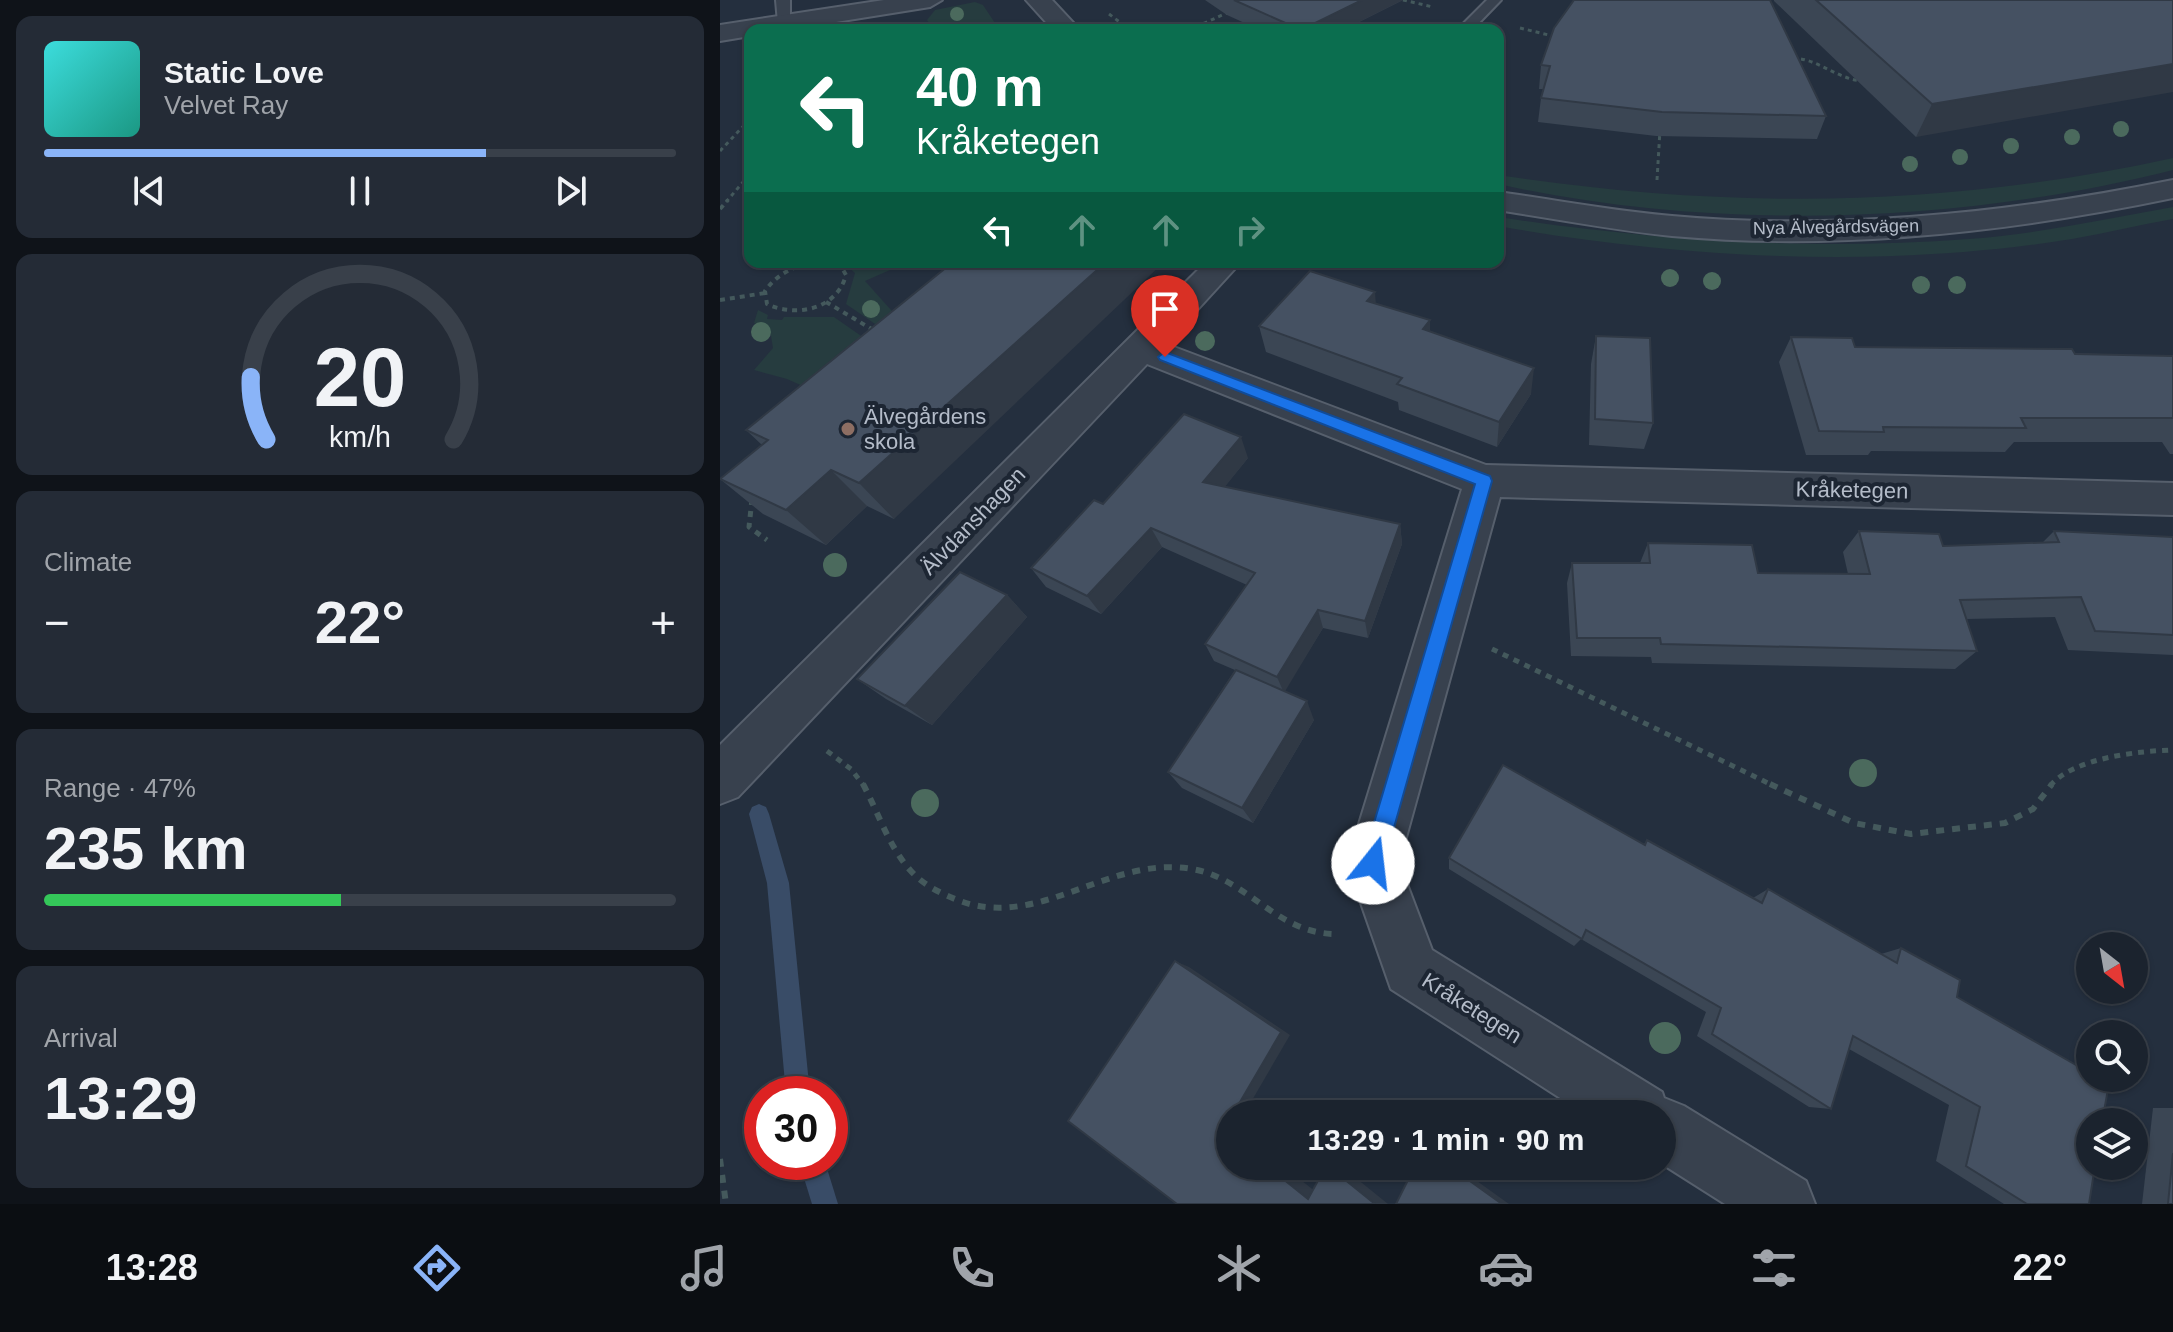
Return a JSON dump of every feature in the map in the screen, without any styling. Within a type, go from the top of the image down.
[{"type":"street","points":[[747,24],[784,12],[930,0]]},
{"type":"street","points":[[1038,0],[1061,24]]},
{"type":"street","points":[[720,33],[744,25]]},
{"type":"street","name":"Nya Älvegårdsvägen","points":[[1504,202],[1673,226],[1815,230],[1988,221],[2062,212],[2173,189]]},
{"type":"street","name":"Älvdanshagen","points":[[720,780],[1219,268]]},
{"type":"street","name":"Kråketegen","points":[[1142,348],[1484,481],[2173,499]]},
{"type":"street","name":"Kråketegen","points":[[1484,481],[1373,863],[1411,969],[1618,1100]]},
{"type":"street","points":[[1676,1137],[1783,1204]]},
{"type":"lane","points":[[1470,24],[1494,0]]},
{"type":"path","points":[[1106,10],[1123,24]]},
{"type":"path","points":[[1202,24],[1229,12]]},
{"type":"path","points":[[1791,58],[1806,57],[1852,81],[1865,81]]},
{"type":"path","points":[[1644,181],[1657,182],[1661,120]]},
{"type":"path","points":[[720,151],[744,125]]},
{"type":"path","points":[[720,209],[744,181]]},
{"type":"path","points":[[720,300],[765,293],[782,273],[799,268]]},
{"type":"path","points":[[765,293],[767,304],[781,311],[804,310],[826,302],[842,289],[846,275],[840,268]]},
{"type":"path","points":[[826,302],[879,334]]},
{"type":"path","points":[[753,490],[749,527],[767,540]]},
{"type":"path","points":[[1443,624],[1684,745],[1854,823],[1911,834],[2005,823],[2033,809],[2060,774],[2133,751],[2173,750]]},
{"type":"path","points":[[775,723],[847,765],[862,782],[901,862],[918,880],[973,909],[1006,913],[1132,870],[1169,864],[1202,872],[1307,932],[1335,935],[1391,914]]},
{"type":"path","points":[[720,1159],[726,1204]]},
{"type":"green space","points":[[975,2],[983,5],[995,23],[930,24],[927,20],[935,10]]},
{"type":"green space","points":[[2173,158],[2173,170],[2092,188],[2008,202],[1923,211],[1836,215],[1750,215],[1664,210],[1504,185],[1504,176],[1668,194],[1836,198],[1920,195],[2088,175]]},
{"type":"green space","points":[[2173,207],[2173,219],[2072,239],[1931,254],[1858,257],[1711,253],[1639,246],[1504,227],[1504,218],[1674,238],[1792,244],[1969,239],[2071,226]]},
{"type":"green space","points":[[850,268],[894,268],[865,281],[899,319],[881,328],[846,304],[855,273]]},
{"type":"green space","points":[[758,310],[768,315],[767,319],[834,317],[877,347],[836,401],[787,379],[754,370],[773,348],[770,330],[754,323]]},
{"type":"building","points":[[1234,0],[1362,0],[1313,24],[1288,24]]},
{"type":"building","points":[[1574,0],[1770,0],[1826,116],[1662,112],[1541,98],[1550,66],[1541,65],[1554,28]]},
{"type":"building","points":[[1816,0],[2173,0],[2173,64],[1932,104]]},
{"type":"building","points":[[946,268],[1099,268],[859,483],[831,470],[786,510],[720,479],[768,440],[746,430]]},
{"type":"building","points":[[1310,271],[1375,292],[1367,301],[1430,320],[1423,329],[1534,368],[1499,422],[1397,384],[1402,378],[1259,326]]},
{"type":"building","points":[[1596,336],[1650,338],[1653,423],[1595,419]]},
{"type":"building","points":[[1791,337],[1852,338],[1855,347],[2072,349],[2075,354],[2173,356],[2173,418],[2021,418],[2026,428],[1883,427],[1884,432],[1819,431]]},
{"type":"building","points":[[1184,414],[1241,437],[1203,482],[1400,524],[1365,621],[1318,610],[1277,677],[1205,644],[1255,573],[1151,528],[1087,596],[1031,568],[1094,500],[1103,504]]},
{"type":"building","points":[[1859,531],[1939,534],[1943,546],[2059,542],[2054,531],[2173,537],[2173,635],[2095,631],[2081,597],[1960,600],[1977,651],[1661,644],[1660,638],[1577,638],[1572,563],[1650,563],[1648,543],[1752,545],[1758,573],[1870,574]]},
{"type":"building","points":[[960,572],[1007,595],[905,706],[857,679]]},
{"type":"building","points":[[1236,670],[1307,701],[1242,808],[1168,772]]},
{"type":"building","points":[[1503,765],[1645,845],[1647,840],[1762,903],[1768,889],[1897,963],[1901,948],[1960,980],[1957,997],[2076,1065],[2076,1092],[2108,1092],[2105,1108],[2076,1108],[2076,1180],[2093,1180],[2089,1204],[2027,1204],[1966,1166],[1980,1107],[1853,1036],[1831,1109],[1712,1034],[1721,1008],[1586,930],[1582,939],[1449,858]]},
{"type":"building","points":[[1175,961],[1281,1032],[1241,1100],[1216,1100],[1216,1180],[1284,1180],[1308,1199],[1318,1180],[1345,1180],[1375,1204],[1177,1204],[1068,1121]]},
{"type":"building","points":[[2173,1153],[2173,1204],[2168,1204]]},
{"type":"building","points":[[1408,1180],[1469,1180],[1502,1204],[1396,1204]]},
{"type":"waterway","points":[[759,814],[778,883],[796,1076]]},
{"type":"waterway","points":[[818,1180],[825,1204]]},
{"type":"place","name":"Älvegårdens skola","points":[[848,429]]},
{"type":"route","points":[[1165,357],[1484,481],[1373,863]]}]
